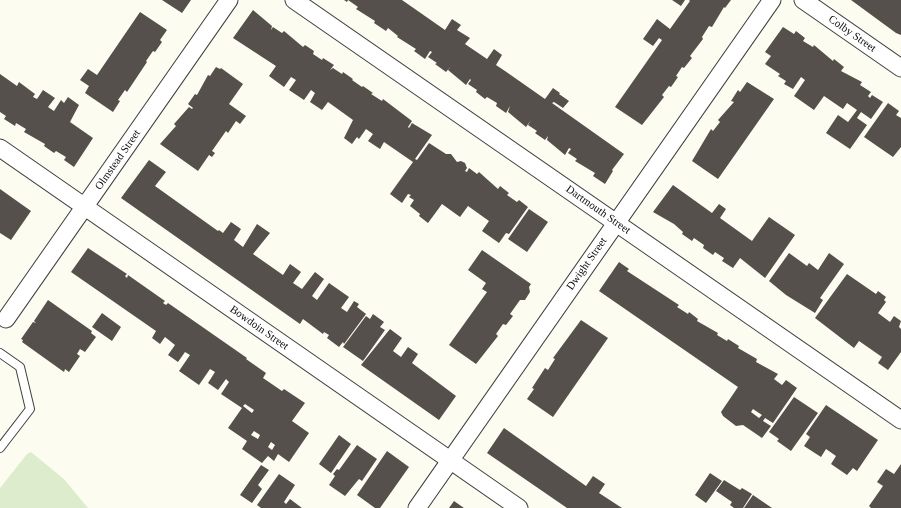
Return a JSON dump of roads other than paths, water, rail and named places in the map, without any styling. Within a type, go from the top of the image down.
[{"type":"street","name":"Olmstead Street","points":[[3,323],[86,207],[229,0]]},
{"type":"street","name":"Dartmouth Street","points":[[294,0],[901,420]]},
{"type":"street","name":"Dwight Street","points":[[417,508],[772,0]]},
{"type":"street","name":"Colby Street","points":[[803,0],[901,68]]},
{"type":"street","name":"Bowdoin Street","points":[[0,148],[519,508]]},
{"type":"lane","points":[[0,353],[20,367],[30,409],[0,448]]}]
